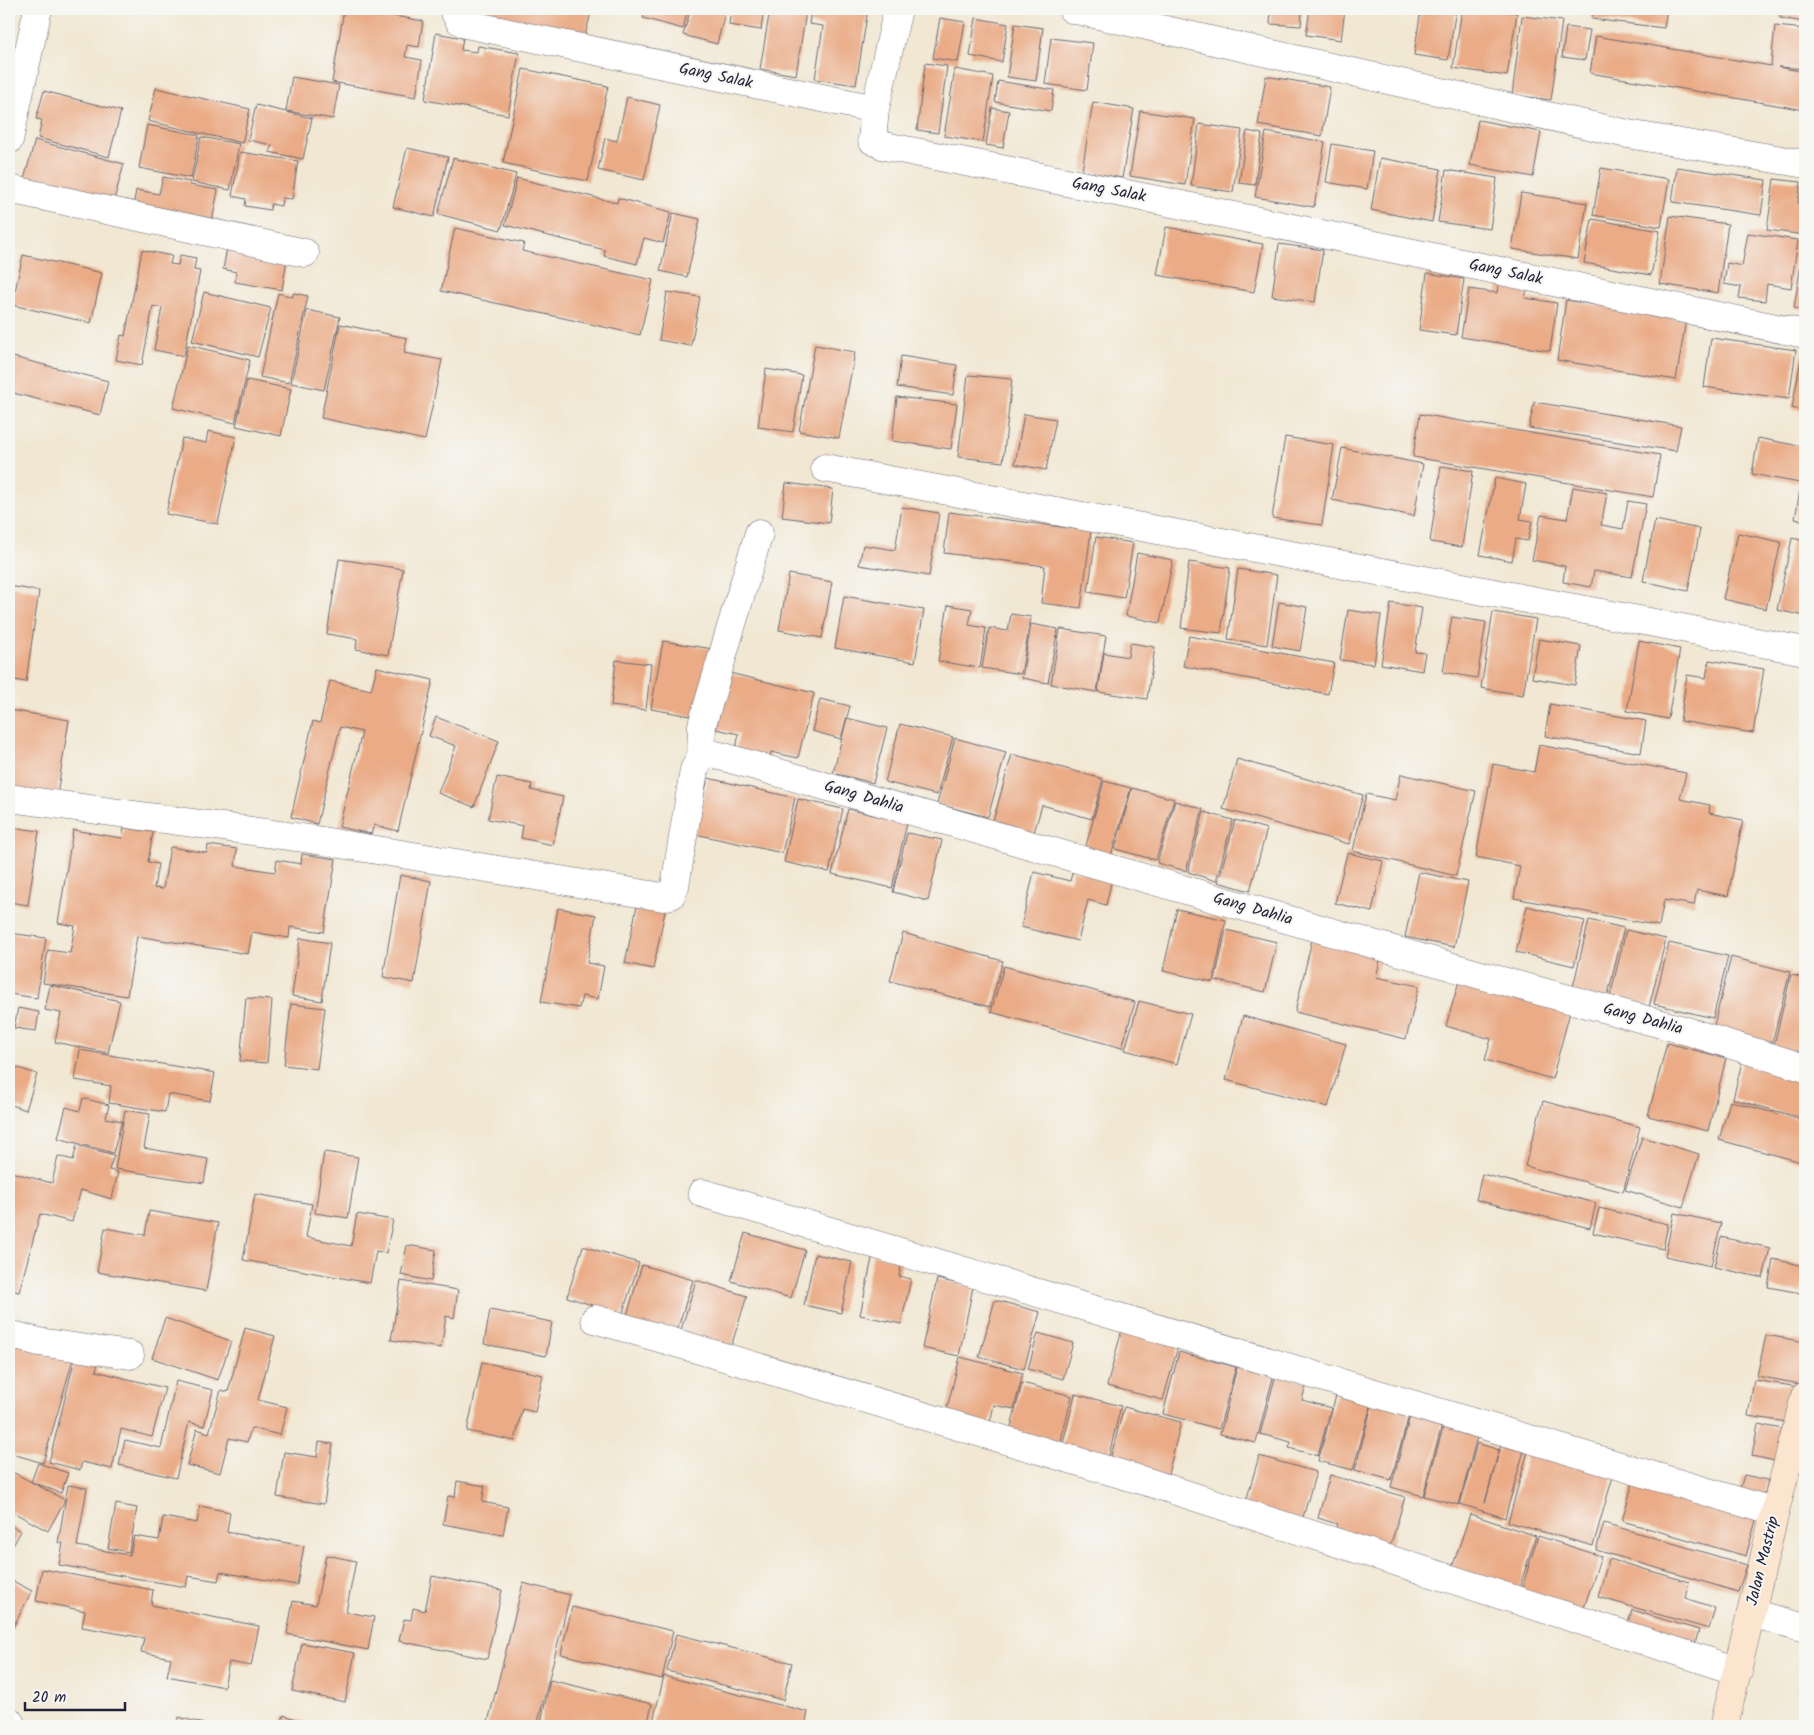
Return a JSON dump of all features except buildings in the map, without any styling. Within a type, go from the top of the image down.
[{"type":"main road","name":"Jalan Mastrip","points":[[1724,1726],[1805,1396]]},
{"type":"street","points":[[9,140],[38,9]]},
{"type":"street","name":"Gang Salak","points":[[454,9],[459,20],[466,24],[875,109],[872,140],[886,146],[1805,334]]},
{"type":"street","points":[[875,109],[898,9]]},
{"type":"street","points":[[1072,9],[1628,134],[1805,164]]},
{"type":"street","points":[[9,189],[305,253]]},
{"type":"street","points":[[825,468],[1805,651]]},
{"type":"street","points":[[9,798],[310,839],[663,897],[671,895],[675,886],[694,770],[701,756],[702,725],[759,534]]},
{"type":"street","name":"Gang Dahlia","points":[[701,756],[711,754],[724,757],[1484,976],[1687,1031],[1805,1068]]},
{"type":"street","points":[[702,1193],[1775,1512]]},
{"type":"street","points":[[595,1319],[1151,1483],[1738,1671]]},
{"type":"street","points":[[9,1334],[40,1342],[130,1355]]},
{"type":"street","points":[[1751,1612],[1805,1628]]},
{"type":"street","points":[[9,1721],[12,1726]]}]
